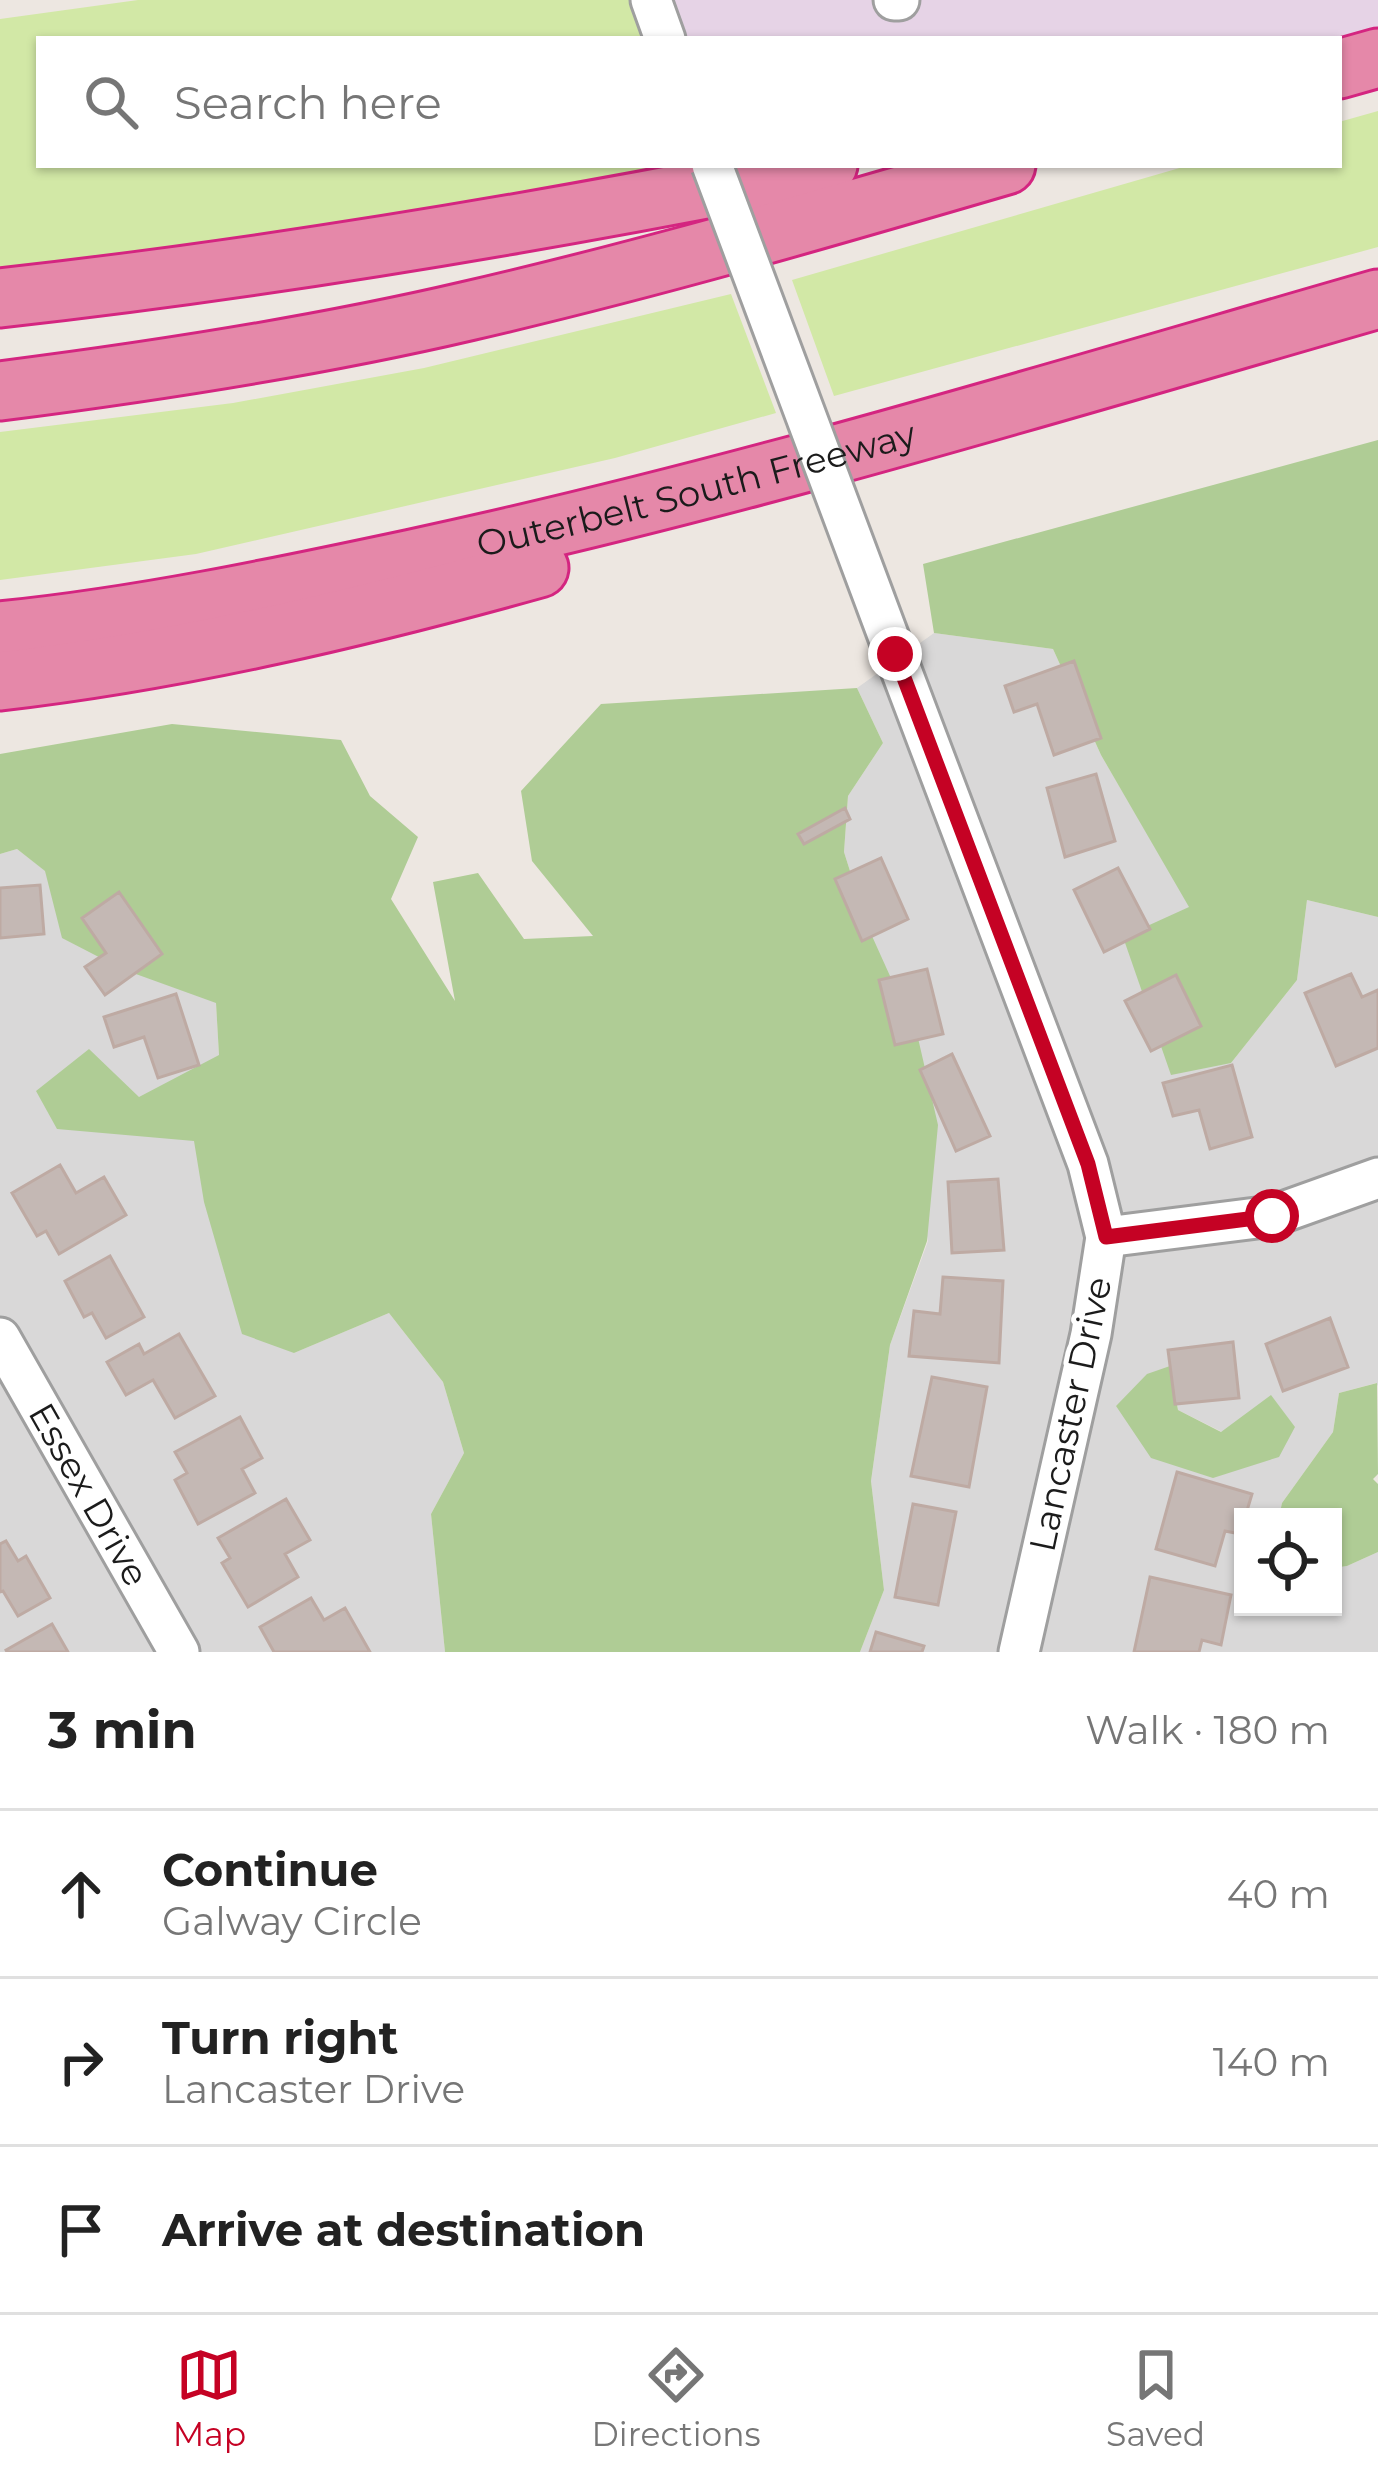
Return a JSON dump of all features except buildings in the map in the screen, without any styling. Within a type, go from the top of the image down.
[{"type":"highway","points":[[1342,64],[1378,56]]},
{"type":"highway","points":[[0,298],[386,246],[812,168]]},
{"type":"highway","points":[[0,391],[147,372],[464,313],[680,260],[996,168]]},
{"type":"highway","name":"Outerbelt South Freeway","points":[[0,631],[154,610],[293,584],[597,518],[1378,299]]},
{"type":"highway","points":[[0,681],[155,658],[472,587],[633,542],[991,410]]},
{"type":"street","points":[[651,0],[664,36]]},
{"type":"street","name":"Lancaster Drive","points":[[713,168],[1088,1164],[1106,1237],[1091,1334],[1019,1652]]},
{"type":"street","points":[[1106,1237],[1272,1216],[1378,1178]]},
{"type":"street","name":"Essex Drive","points":[[0,1338],[179,1652]]},
{"type":"shaded area","points":[[651,0],[1378,0],[1378,54],[1342,60],[1342,36],[664,36]]},
{"type":"shaded area","points":[[934,633],[1053,649],[1101,755],[1190,907],[1231,1063],[1297,980],[1307,900],[1378,917],[1378,1386],[1339,1393],[1333,1432],[1281,1508],[1234,1508],[1234,1616],[1342,1616],[1342,1567],[1378,1552],[1378,1652],[860,1652],[884,1590],[871,1481],[890,1345],[928,1241],[867,925],[844,852],[848,796],[883,743],[857,688]],"holes":[[[1170,1367],[1178,1410],[1222,1432],[1116,1406]]]},
{"type":"shaded area","points":[[17,849],[216,1002],[219,1055],[294,1353],[389,1313],[443,1382],[464,1453],[431,1514],[445,1652],[0,1652],[0,854]]},
{"type":"green space","points":[[138,0],[651,0],[664,36],[36,36],[36,168],[695,168],[0,298],[0,19]]},
{"type":"green space","points":[[1378,111],[1378,247],[834,396],[792,280],[1180,168],[1342,168],[1342,121]]},
{"type":"green space","points":[[731,294],[776,413],[615,458],[196,554],[0,580],[0,432],[233,403],[424,368]]},
{"type":"green space","points":[[1378,440],[1378,917],[1307,900],[1297,980],[1231,1063],[1171,1075],[1123,937],[1189,907],[1101,755],[1053,649],[934,633],[923,564]]},
{"type":"green space","points":[[857,688],[883,743],[848,796],[844,852],[867,925],[918,1038],[938,1125],[927,1241],[890,1345],[871,1481],[884,1590],[860,1652],[445,1652],[431,1514],[464,1453],[443,1382],[389,1313],[294,1353],[242,1334],[204,1202],[194,1141],[57,1129],[36,1091],[89,1049],[139,1097],[219,1055],[216,1003],[122,969],[62,938],[45,871],[17,849],[0,854],[0,754],[172,724],[341,740],[370,796],[418,837],[391,899],[455,1001],[433,882],[478,873],[524,939],[593,936],[532,861],[521,791],[601,704]]},
{"type":"green space","points":[[1170,1366],[1178,1410],[1221,1432],[1271,1395],[1295,1427],[1279,1457],[1213,1478],[1151,1458],[1116,1406],[1147,1374]]},
{"type":"green space","points":[[1377,1383],[1378,1474],[1373,1479],[1378,1484],[1378,1552],[1342,1567],[1342,1508],[1281,1508],[1333,1432],[1339,1393]]},
{"type":"route","points":[[895,654],[1088,1164],[1106,1237],[1272,1216]]}]
